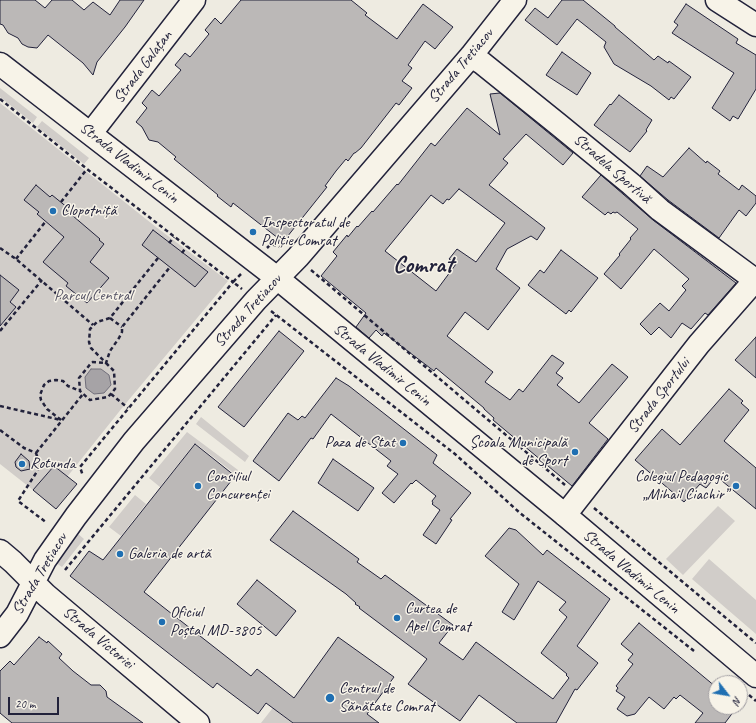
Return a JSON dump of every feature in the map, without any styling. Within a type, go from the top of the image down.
[{"type":"street","name":"Strada Galațan","points":[[91,133],[194,0]]},
{"type":"street","name":"Strada Tretiacov","points":[[0,636],[17,614],[45,560],[76,516],[134,441],[256,300],[298,257],[516,0]]},
{"type":"street","points":[[717,0],[756,25]]},
{"type":"street","name":"Stradela Sportivă","points":[[470,56],[482,63],[559,125],[631,184],[660,210],[755,280]]},
{"type":"street","name":"Strada Vladimir Lenin","points":[[0,64],[277,278],[756,676]]},
{"type":"street","name":"Strada Sportului","points":[[564,515],[580,497],[700,344],[755,280]]},
{"type":"street","name":"Strada Victoriei","points":[[0,551],[46,595],[198,723]]},
{"type":"path","points":[[0,99],[86,169],[233,282],[80,467],[84,480]]},
{"type":"path","points":[[61,202],[86,169]]},
{"type":"path","points":[[16,259],[46,222]]},
{"type":"path","points":[[169,243],[174,237]]},
{"type":"path","points":[[182,253],[186,246]]},
{"type":"path","points":[[0,248],[42,280],[93,324]]},
{"type":"path","points":[[61,420],[43,405],[40,395],[44,385],[49,381],[63,381],[68,386],[83,393],[90,400],[108,397],[111,394],[115,389],[114,371],[92,348],[89,342],[89,333],[93,324],[110,318],[158,258]]},
{"type":"path","points":[[309,266],[312,272],[756,643]]},
{"type":"path","points":[[106,363],[110,352],[122,332],[122,327],[170,267]]},
{"type":"path","points":[[0,331],[42,280]]},
{"type":"path","points":[[65,570],[276,315],[455,454],[520,513],[697,654]]},
{"type":"path","points":[[110,318],[122,327]]},
{"type":"path","points":[[80,391],[79,378],[92,362],[106,363]]},
{"type":"path","points":[[36,453],[83,393]]},
{"type":"path","points":[[111,394],[128,408]]},
{"type":"path","points":[[0,406],[61,420]]},
{"type":"path","points":[[0,430],[24,448],[36,453],[39,462],[38,470],[18,501],[48,524],[52,519]]},
{"type":"green space","points":[[0,88],[37,117],[33,123],[0,97]]},
{"type":"green space","name":"Parcul Central","points":[[0,103],[156,227],[228,281],[122,408],[67,477],[54,466],[33,490],[0,464]]},
{"type":"green space","points":[[42,121],[89,158],[84,164],[37,127]]},
{"type":"green space","points":[[201,417],[249,456],[245,462],[196,424]]},
{"type":"green space","points":[[187,432],[238,470],[235,474],[195,443],[160,487],[149,478]]},
{"type":"green space","points":[[135,495],[146,504],[121,536],[109,527]]},
{"type":"green space","points":[[718,506],[735,521],[683,575],[666,559]]},
{"type":"green space","points":[[77,533],[84,539],[62,567],[56,563]]},
{"type":"green space","points":[[709,559],[756,600],[756,634],[692,579]]},
{"type":"green space","points":[[275,705],[280,714],[292,723],[261,723]]},
{"type":"shaded area","points":[[91,369],[101,369],[109,375],[111,385],[104,393],[94,394],[86,388],[85,377]]},
{"type":"building","points":[[0,0],[35,0],[45,8],[52,0],[72,0],[84,10],[93,2],[110,15],[120,0],[144,0],[97,62],[93,75],[83,63],[48,35],[37,48],[28,47],[22,44],[18,38],[8,33],[3,25],[0,24]]},
{"type":"building","points":[[241,0],[351,0],[367,13],[365,15],[397,39],[423,4],[453,27],[435,49],[425,41],[408,65],[412,68],[402,81],[412,88],[399,105],[396,103],[361,148],[354,153],[348,161],[346,159],[325,186],[327,187],[283,242],[233,203],[231,207],[217,196],[218,195],[174,159],[176,157],[158,142],[149,140],[142,127],[136,122],[147,108],[142,103],[152,90],[159,96],[181,70],[175,65],[185,53],[190,57],[209,34],[205,30],[215,18],[221,24]]},
{"type":"building","points":[[562,0],[583,0],[654,60],[658,56],[668,63],[669,61],[691,77],[674,99],[671,97],[669,100],[651,86],[614,64],[604,47],[606,42],[577,19],[557,45],[525,20],[535,8],[548,18]]},
{"type":"building","points":[[686,4],[738,39],[736,43],[756,55],[756,89],[738,119],[733,116],[730,121],[712,108],[734,73],[672,33],[678,25],[674,22]]},
{"type":"building","points":[[562,52],[591,73],[577,95],[546,75]]},
{"type":"building","points":[[500,93],[573,153],[563,165],[526,134],[503,159],[508,163],[489,185],[545,228],[537,240],[531,236],[507,249],[496,269],[520,288],[488,330],[465,312],[447,336],[493,372],[485,382],[510,400],[519,389],[523,392],[552,355],[564,363],[556,373],[563,378],[557,385],[579,403],[612,364],[628,377],[589,423],[608,439],[572,486],[493,420],[494,418],[484,408],[436,368],[434,371],[384,333],[382,336],[376,330],[369,338],[356,327],[366,313],[321,276],[337,256],[333,252],[347,235],[348,237],[372,211],[373,212],[397,184],[398,185],[431,143],[435,146],[467,108],[500,135],[490,94]],"holes":[[[459,189],[505,223],[476,262],[457,249],[449,259],[456,264],[436,291],[385,251],[431,195],[443,204]]]},
{"type":"building","points":[[619,95],[652,120],[646,130],[647,131],[630,152],[594,125]]},
{"type":"building","points":[[689,148],[706,163],[707,161],[720,171],[718,174],[739,190],[742,185],[756,196],[756,203],[746,216],[739,210],[719,238],[668,200],[640,176],[647,166],[663,177]]},
{"type":"building","points":[[601,175],[653,220],[736,283],[708,315],[705,313],[691,329],[682,323],[671,338],[659,327],[651,335],[640,324],[660,303],[669,311],[686,290],[682,286],[689,279],[654,249],[621,289],[604,274],[620,255],[619,254],[631,239],[630,238],[638,229],[617,212],[613,212],[611,214],[608,212],[605,215],[582,197]]},
{"type":"building","points":[[36,185],[50,197],[52,195],[68,208],[66,210],[104,244],[90,262],[109,278],[87,303],[66,286],[68,283],[43,262],[64,237],[37,214],[39,212],[24,200]]},
{"type":"building","points":[[153,230],[208,272],[195,287],[142,245]]},
{"type":"building","points":[[561,250],[598,278],[571,312],[569,310],[566,314],[528,285],[540,270],[544,273]]},
{"type":"building","points":[[0,275],[19,290],[10,302],[16,307],[0,326]]},
{"type":"building","points":[[279,331],[304,351],[244,427],[218,407]]},
{"type":"building","points":[[756,337],[756,378],[735,360]]},
{"type":"building","points":[[336,378],[349,386],[437,455],[433,463],[471,493],[450,519],[452,520],[436,544],[423,535],[440,510],[432,504],[432,501],[436,496],[416,480],[412,484],[411,483],[394,503],[382,493],[398,474],[387,466],[391,461],[331,414],[279,481],[253,461],[288,413],[298,420],[302,416],[305,418]]},
{"type":"building","points":[[729,389],[743,401],[741,403],[749,410],[724,441],[756,468],[756,509],[716,476],[706,488],[700,484],[684,502],[635,460],[662,429],[680,445]]},
{"type":"building","points":[[195,444],[235,476],[144,592],[251,676],[257,669],[294,698],[338,637],[394,677],[367,714],[379,723],[293,723],[266,703],[258,714],[217,683],[213,688],[70,576],[89,551],[103,560]]},
{"type":"building","name":"Rotunda","points":[[21,454],[29,461],[30,469],[21,471],[16,467],[15,462]]},
{"type":"building","points":[[333,459],[374,488],[358,511],[318,483]]},
{"type":"building","points":[[54,466],[77,484],[56,509],[33,490]]},
{"type":"building","points":[[293,511],[359,559],[357,562],[381,579],[385,575],[453,625],[439,643],[463,660],[476,642],[553,699],[569,678],[566,675],[567,674],[541,653],[567,617],[559,610],[566,602],[538,581],[514,620],[502,612],[519,584],[485,556],[509,528],[516,530],[543,555],[547,550],[610,599],[577,646],[598,663],[577,690],[575,689],[556,723],[517,723],[479,695],[460,721],[408,684],[427,659],[359,608],[360,607],[355,604],[356,603],[346,594],[270,540]]},
{"type":"building","points":[[257,580],[296,611],[276,636],[237,604]]},
{"type":"building","points":[[639,623],[708,680],[708,715],[731,715],[725,723],[695,723],[703,713],[680,695],[676,699],[674,697],[664,709],[649,697],[635,714],[627,716],[617,709],[625,697],[616,691],[618,688],[616,686],[633,664],[628,660],[633,654],[621,644]]},
{"type":"building","points":[[39,637],[47,643],[48,641],[62,654],[59,658],[73,671],[91,685],[100,685],[106,691],[107,697],[143,723],[12,723],[0,713],[0,671],[10,661],[14,665]]},
{"type":"place","name":"Clopotniță","points":[[53,211]]},
{"type":"place","name":"Inspectoratul de Poliție Comrat","points":[[253,232]]},
{"type":"place","name":"Paza de Stat","points":[[403,443]]},
{"type":"place","name":"Școala Municipală de Sport","points":[[575,452]]},
{"type":"place","name":"Rotunda","points":[[22,464]]},
{"type":"place","name":"Consiliul Concurenței","points":[[198,486]]},
{"type":"place","name":"Colegiul Pedagogic „Mihail Ciachir”","points":[[736,486]]},
{"type":"place","name":"Galeria de artă","points":[[120,554]]},
{"type":"place","name":"Curtea de Apel Comrat","points":[[397,618]]},
{"type":"place","name":"Oficiul Poștal MD-3805","points":[[162,622]]},
{"type":"place","name":"Centrul de Sănătate Comrat","points":[[330,698]]},
{"type":"district","name":"Comrat","points":[[423,266]]}]
